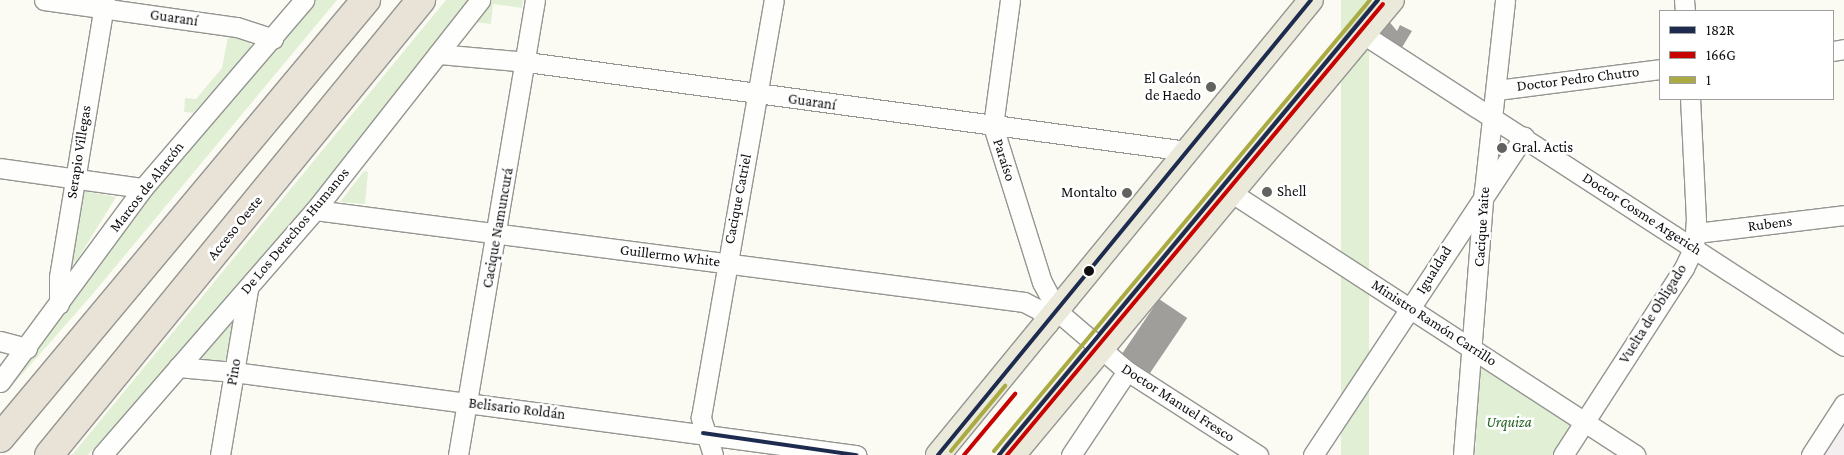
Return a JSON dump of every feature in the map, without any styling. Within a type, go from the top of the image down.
[{"type":"highway","points":[[0,438],[366,0]]},
{"type":"highway","name":"Acceso Oeste","points":[[49,455],[421,0]]},
{"type":"main road","points":[[938,455],[1053,318],[1311,0]]},
{"type":"main road","points":[[1012,455],[1392,0]]},
{"type":"street","name":"Guaraní","points":[[44,0],[104,4],[237,27],[273,39]]},
{"type":"street","name":"De Los Derechos Humanos","points":[[102,455],[315,210],[480,0]]},
{"type":"street","name":"Cacique Namuncurá","points":[[458,455],[527,62],[535,0]]},
{"type":"street","name":"Cacique Catriel","points":[[713,455],[703,433],[701,417],[726,263],[774,0]]},
{"type":"street","name":"Paraíso","points":[[1010,0],[993,126],[1053,318]]},
{"type":"street","name":"Cacique Yaite","points":[[1463,455],[1474,348],[1484,191],[1497,90],[1505,0]]},
{"type":"street","name":"Marcos de Alarcón","points":[[0,382],[27,348],[143,188],[273,39],[303,1]]},
{"type":"street","name":"Serapio Villegas","points":[[59,304],[59,277],[104,4]]},
{"type":"street","name":"Doctor Cosme Argerich","points":[[1363,34],[1524,136],[1695,240],[1844,346]]},
{"type":"street","name":"Guaraní","points":[[438,54],[527,62],[1187,151]]},
{"type":"street","name":"Doctor Pedro Chutro","points":[[1497,90],[1659,69]]},
{"type":"street","points":[[1690,100],[1695,240]]},
{"type":"street","name":"Igualdad","points":[[1314,455],[1484,191],[1524,136]]},
{"type":"street","points":[[0,168],[143,188]]},
{"type":"street","name":"Ministro Ramón Carrillo","points":[[1232,193],[1474,348],[1635,455]]},
{"type":"street","name":"Guillermo White","points":[[315,210],[1024,302],[1053,318]]},
{"type":"street","name":"Rubens","points":[[1695,240],[1844,215]]},
{"type":"street","name":"Vuelta de Obligado","points":[[1563,455],[1695,240]]},
{"type":"street","points":[[1024,302],[1036,294],[1042,282]]},
{"type":"street","name":"Pino","points":[[220,455],[248,288]]},
{"type":"street","name":"Doctor Manuel Fresco","points":[[1053,318],[1101,349],[1127,371],[1258,455]]},
{"type":"street","points":[[0,341],[27,348]]},
{"type":"street","name":"Belisario Roldán","points":[[178,367],[234,372],[467,402],[856,455]]},
{"type":"street","points":[[1071,455],[1127,371]]},
{"type":"street","points":[[1811,455],[1844,404]]},
{"type":"shaded area","points":[[1844,425],[1844,455],[1824,455]]},
{"type":"green space","points":[[313,0],[337,0],[91,296],[9,389],[5,388],[143,201]]},
{"type":"green space","points":[[446,0],[473,0],[268,256],[88,455],[72,455]]},
{"type":"green space","points":[[491,0],[523,0],[522,8],[493,4],[491,24],[473,22]]},
{"type":"green space","points":[[1341,0],[1369,0],[1369,455],[1341,455]]},
{"type":"green space","points":[[228,36],[250,40],[251,49],[193,113],[184,112],[185,98],[196,99],[222,68]]},
{"type":"green space","points":[[364,171],[368,172],[365,204],[340,202]]},
{"type":"green space","points":[[84,191],[116,197],[76,262],[69,263]]},
{"type":"green space","points":[[234,316],[224,367],[193,360]]},
{"type":"green space","name":"Urquiza","points":[[1480,364],[1573,427],[1555,455],[1475,455]]},
{"type":"building","points":[[1387,19],[1397,31],[1400,25],[1412,31],[1401,49],[1378,34]]},
{"type":"building","points":[[1159,299],[1187,318],[1150,374],[1122,355]]},
{"type":"transit line","name":"182R","points":[[938,455],[1311,0]]},
{"type":"transit line","name":"1","points":[[994,451],[1370,0]]},
{"type":"transit line","name":"182R","points":[[999,455],[1378,0]]},
{"type":"transit line","name":"166G","points":[[1007,455],[1383,4]]},
{"type":"transit line","name":"1","points":[[951,451],[1005,386]]},
{"type":"transit line","name":"166G","points":[[964,455],[1015,394]]},
{"type":"transit line","name":"182R","points":[[703,433],[856,455]]},
{"type":"place","name":"El Galeón de Haedo","points":[[1211,87]]},
{"type":"place","name":"Gral. Actis","points":[[1502,148]]},
{"type":"place","name":"Shell","points":[[1267,192]]},
{"type":"place","name":"Montalto","points":[[1127,193]]}]
